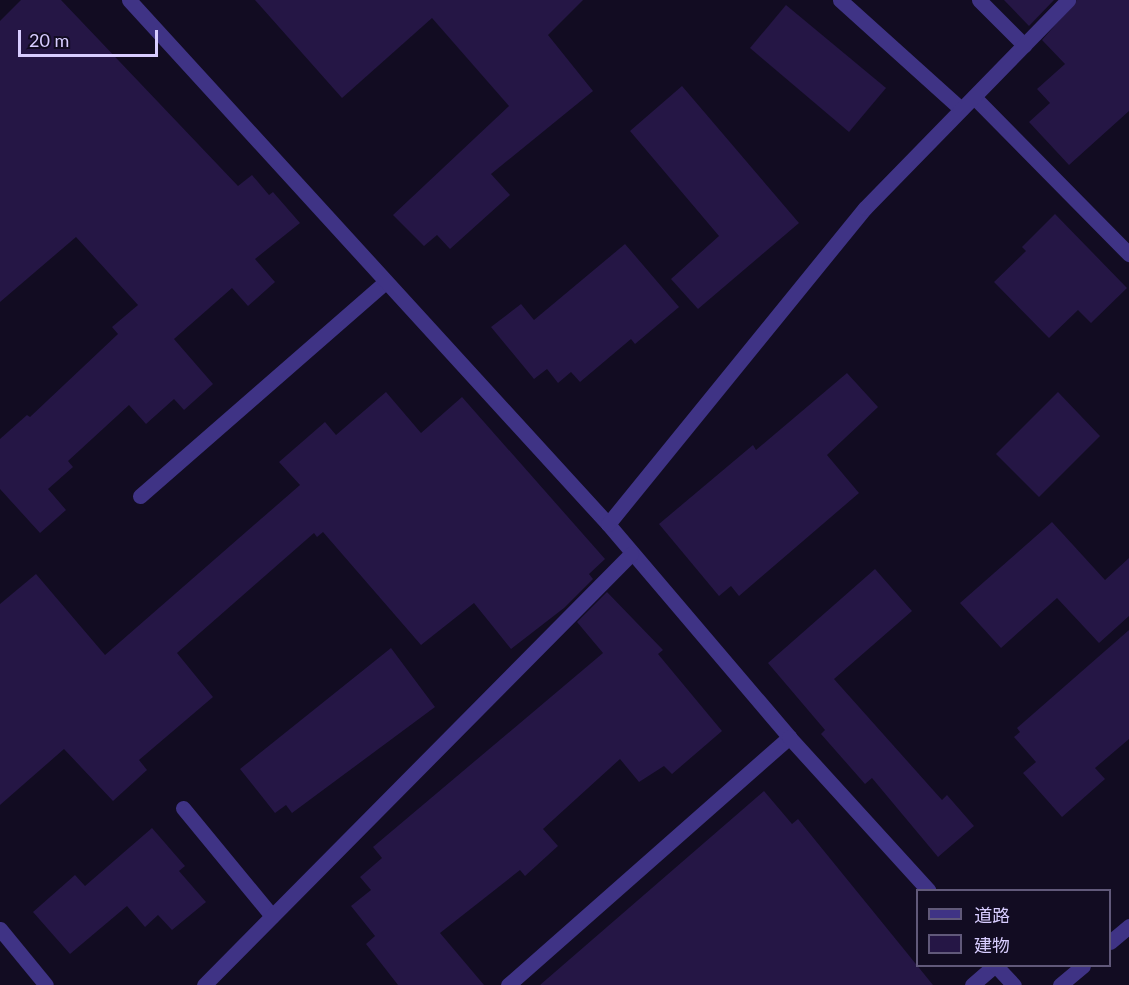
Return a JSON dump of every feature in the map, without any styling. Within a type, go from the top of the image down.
[{"type":"street","points":[[129,0],[608,524],[631,554],[789,737],[926,889]]},
{"type":"street","points":[[840,0],[961,109]]},
{"type":"street","points":[[979,0],[1024,45]]},
{"type":"street","points":[[608,524],[865,208],[1068,0]]},
{"type":"street","points":[[974,97],[1129,254]]},
{"type":"street","points":[[140,496],[385,282]]},
{"type":"street","points":[[204,985],[631,554]]},
{"type":"street","points":[[508,985],[789,737]]},
{"type":"street","points":[[183,808],[272,916]]},
{"type":"street","points":[[1111,941],[1129,926]]},
{"type":"street","points":[[0,929],[46,985]]},
{"type":"street","points":[[972,985],[994,967]]},
{"type":"street","points":[[996,967],[1014,985]]},
{"type":"street","points":[[1060,985],[1082,967]]},
{"type":"building","points":[[21,0],[61,0],[238,186],[252,175],[269,195],[273,192],[300,223],[255,259],[275,282],[248,306],[232,288],[174,339],[213,384],[184,410],[174,399],[146,424],[129,405],[68,461],[73,467],[48,489],[66,510],[40,533],[0,489],[0,439],[27,415],[30,417],[118,334],[112,327],[138,305],[76,237],[0,302],[0,21]]},
{"type":"building","points":[[255,0],[583,0],[548,35],[593,91],[491,174],[510,195],[450,249],[437,235],[424,246],[393,215],[509,106],[432,18],[342,98]]},
{"type":"building","points":[[1004,0],[1054,0],[1029,26]]},
{"type":"building","points":[[1077,0],[1129,0],[1129,111],[1069,165],[1029,122],[1050,103],[1037,89],[1065,64],[1042,40]]},
{"type":"building","points":[[786,5],[886,88],[849,132],[750,48]]},
{"type":"building","points":[[682,86],[799,223],[698,309],[671,279],[719,236],[630,131]]},
{"type":"building","points":[[1055,214],[1127,288],[1091,323],[1078,310],[1049,338],[994,282],[1026,251],[1022,247]]},
{"type":"building","points":[[625,244],[679,307],[635,344],[631,339],[580,382],[571,372],[558,383],[547,369],[534,379],[491,327],[521,304],[534,320]]},
{"type":"building","points":[[847,373],[878,407],[827,455],[859,493],[739,596],[731,586],[719,596],[659,524],[753,445],[756,450]]},
{"type":"building","points":[[386,392],[421,433],[462,397],[605,559],[589,574],[593,579],[564,608],[511,649],[474,603],[421,645],[323,532],[317,537],[314,533],[177,653],[213,697],[139,760],[147,770],[113,801],[64,749],[0,805],[0,604],[36,574],[105,655],[300,485],[279,462],[325,422],[336,435]]},
{"type":"building","points":[[1058,392],[1100,436],[1039,497],[996,454]]},
{"type":"building","points":[[1052,522],[1105,580],[1129,558],[1129,616],[1099,643],[1057,598],[1001,648],[960,603]]},
{"type":"building","points":[[875,569],[912,611],[834,679],[942,800],[947,795],[974,826],[938,857],[872,778],[865,784],[821,734],[825,730],[768,663]]},
{"type":"building","points":[[607,592],[663,650],[658,654],[722,731],[672,774],[664,766],[639,782],[620,759],[543,829],[558,846],[525,876],[520,870],[440,933],[484,985],[398,985],[366,944],[375,936],[351,906],[371,890],[360,877],[382,858],[373,847],[603,653],[577,622]]},
{"type":"building","points":[[1129,630],[1129,739],[1095,768],[1105,779],[1062,817],[1023,773],[1036,762],[1014,737],[1020,732],[1017,728]]},
{"type":"building","points":[[391,648],[435,707],[292,813],[286,805],[275,813],[240,769]]},
{"type":"building","points":[[764,791],[792,824],[798,819],[916,964],[916,967],[933,985],[540,985]]},
{"type":"building","points":[[152,828],[185,866],[179,871],[206,902],[172,930],[158,915],[145,927],[127,906],[70,954],[33,912],[75,875],[85,886]]}]
